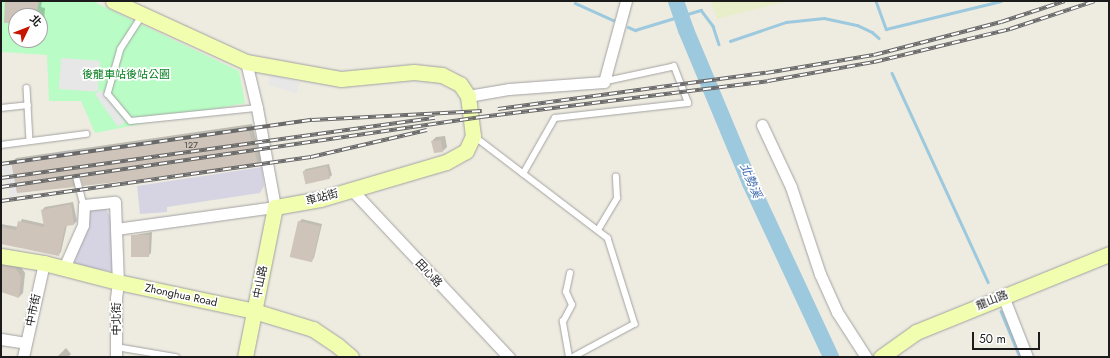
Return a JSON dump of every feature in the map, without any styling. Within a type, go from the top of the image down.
[{"type":"street","points":[[113,1],[246,62],[341,80],[414,72],[442,75],[460,84],[468,96],[473,136]]},
{"type":"street","points":[[468,96],[509,89],[604,82],[626,1]]},
{"type":"street","points":[[246,62],[257,108],[275,207]]},
{"type":"street","points":[[762,125],[791,187],[820,274],[837,312],[866,357]]},
{"type":"street","name":"車站街","points":[[116,229],[275,207],[320,199],[350,189],[408,175],[446,162],[466,150],[473,136]]},
{"type":"street","name":"田心路","points":[[350,189],[509,357]]},
{"type":"street","points":[[64,268],[83,225],[84,205],[115,202],[118,282]]},
{"type":"street","name":"中山路","points":[[245,357],[275,207]]},
{"type":"street","name":"龍山路","points":[[881,357],[916,332],[1109,254]]},
{"type":"street","name":"Zhonghua Road","points":[[1,256],[44,263],[118,282],[254,311],[313,329],[351,357]]},
{"type":"street","name":"中市街","points":[[23,357],[44,263]]},
{"type":"street","name":"中北街","points":[[116,352],[116,298],[118,282]]},
{"type":"street","points":[[1003,296],[1028,357]]},
{"type":"street","points":[[1,339],[26,343]]},
{"type":"lane","points":[[143,15],[121,48],[108,94],[130,121],[257,108]]},
{"type":"lane","points":[[523,174],[554,118],[688,103],[674,68],[604,82]]},
{"type":"lane","points":[[27,88],[30,141]]},
{"type":"lane","points":[[1,108],[28,106]]},
{"type":"lane","points":[[1,144],[86,134]]},
{"type":"lane","points":[[473,136],[608,238],[635,324],[574,357]]},
{"type":"lane","points":[[598,230],[617,198],[616,177]]},
{"type":"lane","points":[[77,179],[84,205]]},
{"type":"lane","points":[[568,357],[563,322],[572,305],[566,292],[570,273]]},
{"type":"lane","points":[[116,352],[176,357]]},
{"type":"green space","name":"後龍車站後站公園","points":[[1,1],[92,1],[239,71],[245,103],[95,133],[81,101],[49,101],[47,55],[1,52]]},
{"type":"green space","points":[[711,1],[789,1],[717,19]]},
{"type":"shaded area","points":[[61,58],[100,61],[98,92],[59,89]]},
{"type":"shaded area","points":[[271,74],[300,83],[296,93],[268,85]]},
{"type":"shaded area","points":[[101,90],[125,122],[118,127],[95,94]]},
{"type":"shaded area","points":[[69,149],[77,179],[10,197],[2,167]]},
{"type":"shaded area","points":[[262,167],[264,186],[260,193],[167,207],[167,212],[140,214],[137,186]]},
{"type":"shaded area","points":[[105,207],[111,218],[114,272],[74,265],[86,216],[90,208]]},
{"type":"building","points":[[5,1],[39,1],[38,8],[8,8],[8,23],[4,23]]},
{"type":"building","points":[[248,127],[258,165],[83,186],[80,176],[76,175],[73,178],[75,187],[17,193],[11,162]]},
{"type":"building","points":[[441,140],[443,152],[434,153],[431,141]]},
{"type":"building","points":[[327,166],[330,179],[306,184],[303,172]]},
{"type":"building","points":[[71,204],[74,225],[65,226],[59,256],[1,244],[1,227],[16,230],[18,221],[44,227],[41,210]]},
{"type":"building","points":[[298,221],[320,226],[312,262],[290,257]]},
{"type":"building","points":[[131,235],[149,235],[149,257],[131,257]]},
{"type":"building","points":[[1,265],[15,267],[21,277],[19,298],[1,292]]},
{"type":"waterway","name":"北勢溪","points":[[676,1],[686,30],[750,183],[831,357]]},
{"type":"waterway","points":[[876,1],[886,29],[1001,1]]},
{"type":"waterway","points":[[575,3],[613,20]]},
{"type":"waterway","name":"北勢溪","points":[[628,27],[635,30],[701,10],[713,26],[719,44]]},
{"type":"waterway","points":[[730,41],[786,22],[824,18],[857,25],[872,32],[879,38]]},
{"type":"waterway","points":[[892,73],[988,282]]},
{"type":"waterway","points":[[1001,311],[1020,357]]},
{"type":"railway","points":[[498,109],[766,73],[874,55],[1001,22],[1065,1]]},
{"type":"railway","points":[[1,187],[481,117],[768,81],[874,62],[1010,29],[1095,1]]},
{"type":"railway","points":[[1,164],[312,120],[482,111]]},
{"type":"railway","points":[[1,178],[435,118]]},
{"type":"railway","points":[[1,201],[311,157],[427,130]]}]
